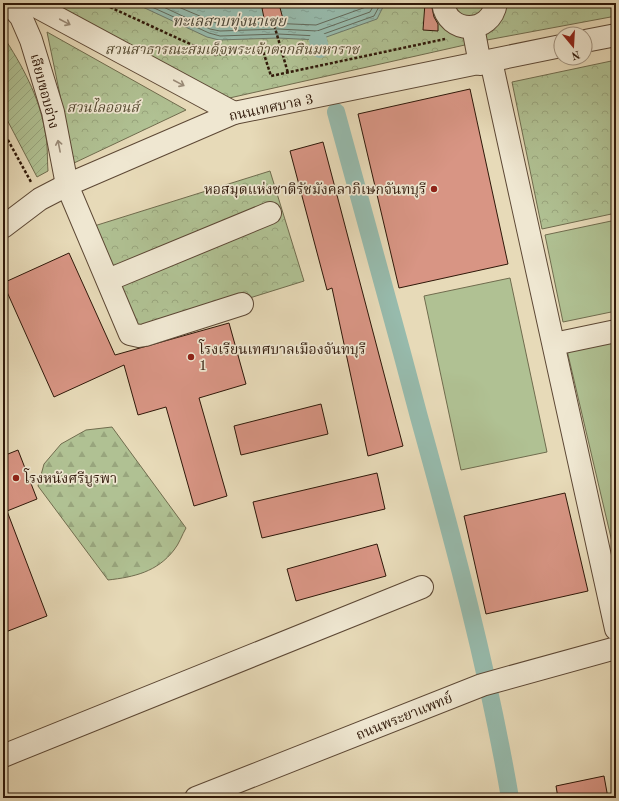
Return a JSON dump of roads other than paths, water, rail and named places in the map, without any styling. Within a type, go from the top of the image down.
[{"type":"street","name":"เลียบขอบอ่าง","points":[[9,3],[21,17],[31,40],[53,112],[67,185],[130,334],[139,336],[242,304]]},
{"type":"street","points":[[30,3],[234,113]]},
{"type":"street","points":[[443,3],[446,15],[465,26],[486,62],[554,344],[616,629]]},
{"type":"street","points":[[465,26],[488,20],[492,15],[496,3]]},
{"type":"street","points":[[593,39],[616,35]]},
{"type":"street","name":"ถนนเทศบาล 3","points":[[3,227],[40,199],[67,185],[234,113],[553,48]]},
{"type":"street","points":[[108,280],[270,213]]},
{"type":"street","points":[[554,344],[616,331]]},
{"type":"street","points":[[3,756],[422,587]]},
{"type":"street","name":"ถนนพระยาแพทย์","points":[[196,798],[487,683],[616,648]]},
{"type":"water","name":"ทะเลสาบทุ่งนาเชย","points":[[134,3],[385,3],[377,19],[318,40],[278,38],[219,40],[207,37]]},
{"type":"waterway","points":[[318,40],[320,49]]},
{"type":"waterway","points":[[336,112],[469,606],[481,654],[510,798]]},
{"type":"place","name":"หอสมุดแห่งชาติรัชมังคลาภิเษกจันทบุรี","points":[[434,189]]},
{"type":"place","name":"โรงเรียนเทศบาลเมืองจันทบุรี 1","points":[[191,357]]},
{"type":"place","name":"โรงหนังศรีบูรพา","points":[[16,478]]},
{"type":"park label","name":"สวนสาธารณะสมเด็จพระเจ้าตากสินมหาราช","points":[[232,49]]},
{"type":"park label","name":"สวนไลออนส์","points":[[103,107]]}]
